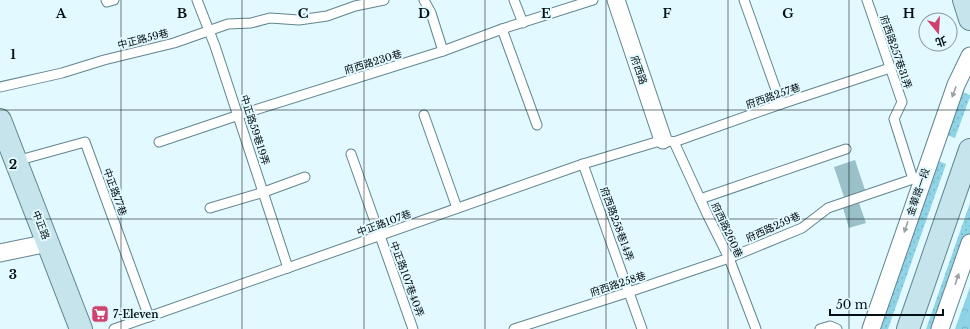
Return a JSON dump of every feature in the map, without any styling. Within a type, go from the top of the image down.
[{"type":"street","name":"府西路","points":[[616,0],[668,141]]},
{"type":"street","points":[[964,0],[970,19]]},
{"type":"street","name":"金華路一段","points":[[871,329],[956,85],[970,56]]},
{"type":"street","name":"中正路","points":[[0,120],[81,329]]},
{"type":"street","points":[[908,329],[970,150]]},
{"type":"street","points":[[0,253],[48,243]]},
{"type":"street","points":[[940,329],[970,243]]},
{"type":"lane","points":[[106,0],[107,2],[114,0]]},
{"type":"lane","name":"中正路59巷19弄","points":[[197,0],[239,115],[288,268]]},
{"type":"lane","name":"中正路59巷","points":[[0,87],[62,73],[104,60],[174,43],[228,24],[251,23],[270,18],[299,20],[326,16],[355,6],[384,0]]},
{"type":"lane","points":[[424,0],[431,12],[443,51]]},
{"type":"lane","points":[[514,0],[523,23]]},
{"type":"lane","name":"府西路230巷","points":[[159,142],[239,115],[443,51],[502,29],[593,0]]},
{"type":"lane","points":[[744,0],[781,104]]},
{"type":"lane","name":"府西路257巷31弄","points":[[867,0],[902,102],[894,119],[913,179]]},
{"type":"lane","points":[[502,29],[537,125]]},
{"type":"lane","name":"府西路257巷","points":[[668,141],[890,68]]},
{"type":"lane","points":[[424,115],[457,208]]},
{"type":"lane","name":"中正路107巷","points":[[114,329],[583,164],[668,141]]},
{"type":"lane","name":"府西路260巷","points":[[668,141],[700,199],[729,258],[756,329]]},
{"type":"lane","name":"中正路77巷","points":[[16,161],[85,142],[150,317]]},
{"type":"lane","points":[[700,199],[846,149]]},
{"type":"lane","name":"中正路107巷40弄","points":[[351,154],[413,329]]},
{"type":"lane","name":"府西路258巷14弄","points":[[583,164],[629,292]]},
{"type":"lane","points":[[210,208],[264,192],[304,177]]},
{"type":"lane","name":"府西路259巷","points":[[729,258],[802,228],[828,208],[913,179]]},
{"type":"lane","name":"府西路258巷","points":[[514,329],[729,258]]},
{"type":"lane","points":[[629,292],[642,329]]},
{"type":"lane","points":[[820,329],[830,326],[837,329]]},
{"type":"green space","points":[[960,91],[970,95],[970,97],[955,138],[944,134]]},
{"type":"green space","points":[[936,160],[946,164],[888,329],[877,329]]},
{"type":"green space","points":[[970,203],[970,233],[936,329],[926,329]]},
{"type":"green space","points":[[970,287],[970,329],[955,329]]},
{"type":"building","points":[[855,160],[865,190],[844,197],[834,167]]},
{"type":"building","points":[[859,203],[866,223],[849,228],[843,208]]},
{"type":"place","name":"7-Eleven","points":[[100,314]]}]
